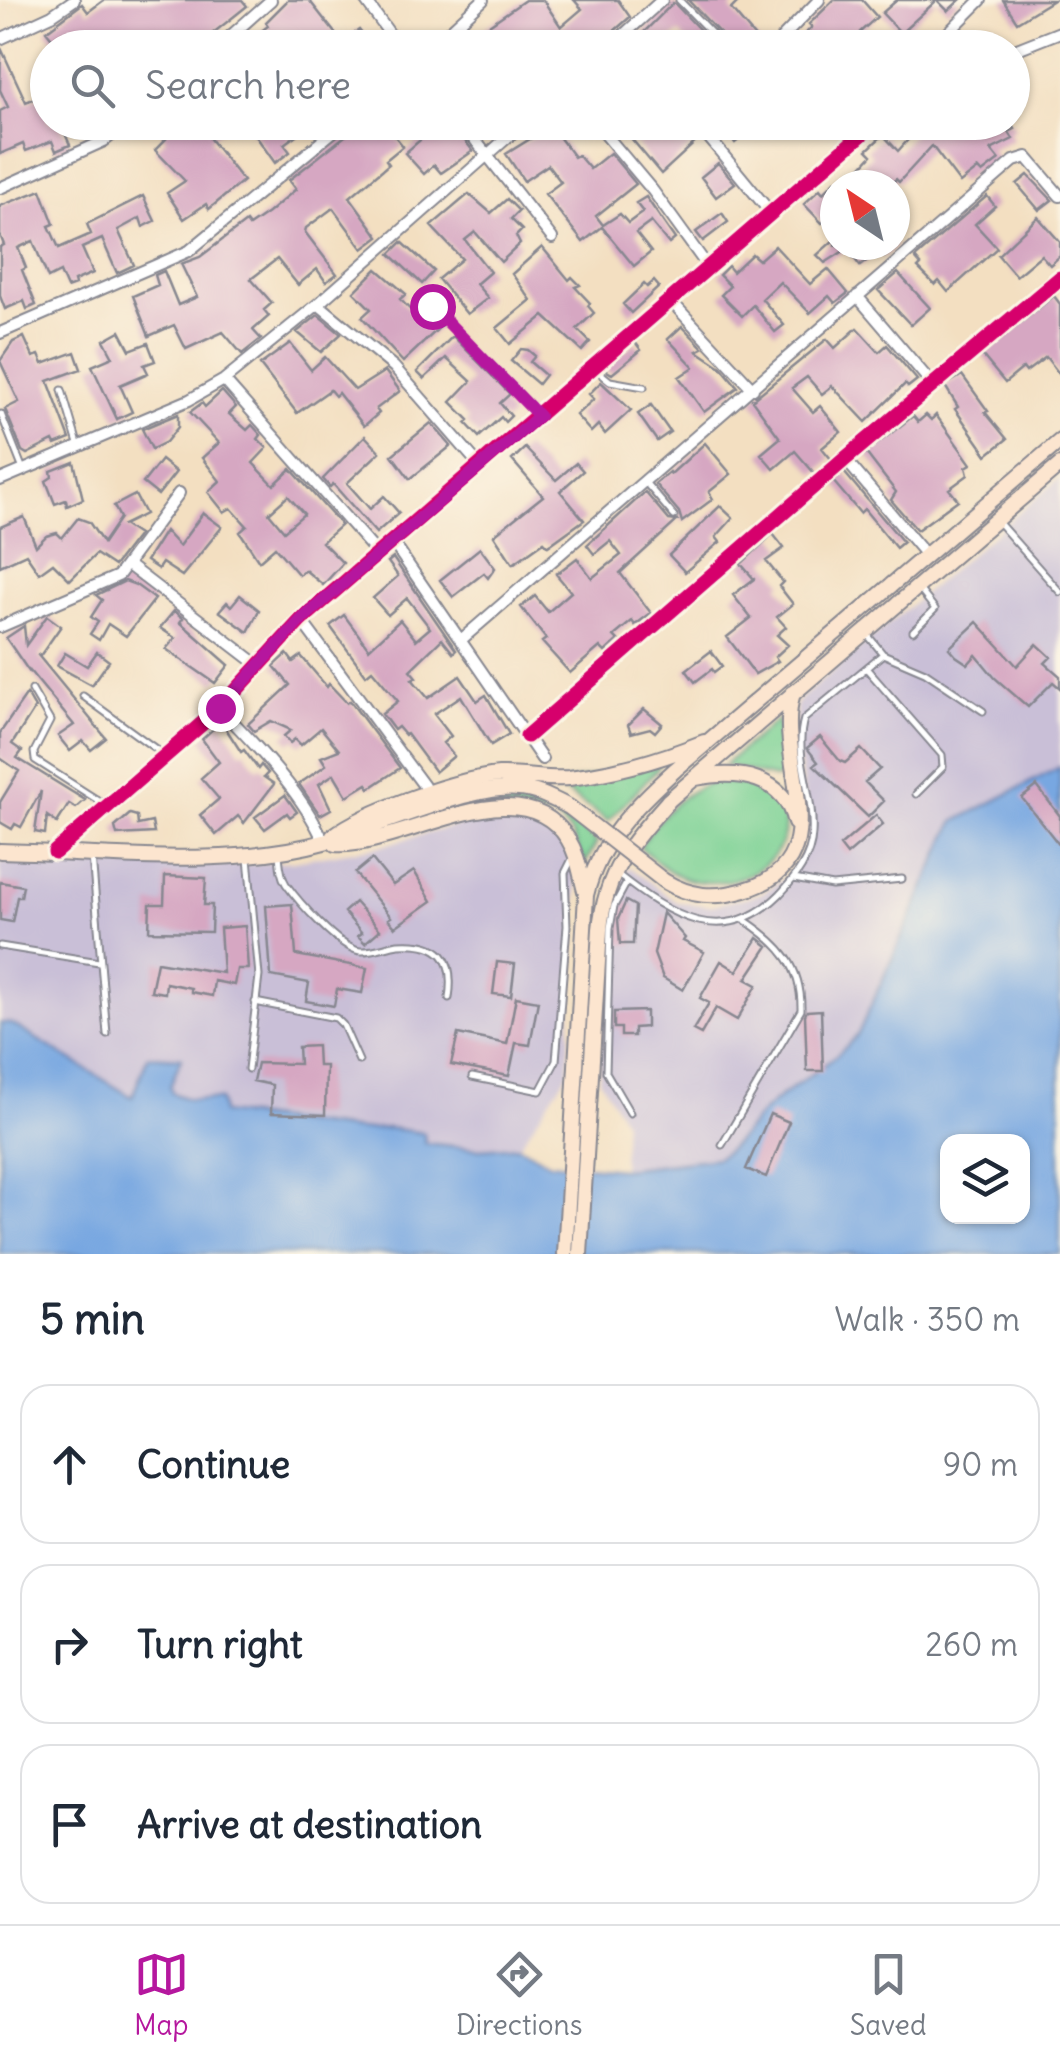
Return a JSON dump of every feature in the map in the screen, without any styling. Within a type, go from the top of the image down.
[{"type":"main road","points":[[586,896],[596,863],[646,796],[1060,441]]},
{"type":"main road","points":[[565,1254],[603,898],[614,872],[651,820],[696,778],[1060,464]]},
{"type":"main road","points":[[0,851],[248,855],[324,842],[503,788],[535,792],[569,806],[682,892],[700,896],[743,890],[776,874],[788,861],[798,834],[800,807],[789,732],[794,692]]},
{"type":"main road","points":[[324,842],[366,814],[477,779],[516,775],[557,779],[596,774],[715,738]]},
{"type":"main road","points":[[696,778],[726,774],[769,783],[787,801],[798,834]]},
{"type":"main road","points":[[324,842],[358,844],[463,812],[514,808],[550,820],[568,839],[586,896],[580,1254]]},
{"type":"street","points":[[0,39],[52,16],[74,0]]},
{"type":"street","points":[[237,30],[272,0]]},
{"type":"street","points":[[364,0],[386,30]]},
{"type":"street","points":[[451,30],[484,0]]},
{"type":"street","points":[[633,30],[662,0]]},
{"type":"street","points":[[789,30],[819,0]]},
{"type":"street","points":[[951,30],[981,0]]},
{"type":"street","points":[[1030,44],[1060,32]]},
{"type":"street","points":[[0,188],[105,140]]},
{"type":"street","points":[[0,333],[190,250],[323,140]]},
{"type":"street","points":[[476,140],[552,238]]},
{"type":"street","points":[[0,480],[189,400],[224,380],[318,304],[504,140]]},
{"type":"street","points":[[610,140],[708,268]]},
{"type":"street","points":[[711,140],[770,212]]},
{"type":"street","points":[[55,852],[220,708],[301,620],[855,140]]},
{"type":"street","points":[[462,639],[1020,157],[1027,157],[1060,196]]},
{"type":"street","points":[[527,736],[1060,278]]},
{"type":"street","points":[[857,296],[933,385]]},
{"type":"street","points":[[671,301],[753,389]]},
{"type":"street","points":[[318,304],[394,367],[480,466]]},
{"type":"street","points":[[224,380],[377,553]]},
{"type":"street","points":[[845,459],[926,555]]},
{"type":"street","points":[[0,627],[112,579],[128,564],[179,493]]},
{"type":"street","points":[[392,541],[542,758]]},
{"type":"street","points":[[128,564],[257,664]]},
{"type":"street","points":[[301,620],[424,786]]},
{"type":"street","points":[[220,708],[255,745],[317,825],[324,842]]},
{"type":"lane","points":[[679,0],[708,30]]},
{"type":"lane","points":[[432,306],[539,416]]},
{"type":"lane","points":[[594,368],[610,382],[644,387]]},
{"type":"lane","points":[[62,390],[78,447]]},
{"type":"lane","points":[[1,414],[24,470]]},
{"type":"lane","points":[[645,482],[674,516]]},
{"type":"lane","points":[[996,519],[1060,592]]},
{"type":"lane","points":[[913,632],[935,608],[917,586]]},
{"type":"lane","points":[[864,630],[883,654],[925,672],[983,711]]},
{"type":"lane","points":[[614,872],[692,920],[714,924],[746,920],[758,914],[794,879],[804,863],[813,828],[800,741],[804,719],[883,654]]},
{"type":"lane","points":[[866,668],[942,755],[942,766],[916,794]]},
{"type":"lane","points":[[32,690],[50,721],[34,752],[35,760],[109,807]]},
{"type":"lane","points":[[84,696],[166,757]]},
{"type":"lane","points":[[278,851],[286,883],[345,946],[360,951],[415,945],[436,950],[445,957],[451,966],[449,998]]},
{"type":"lane","points":[[92,853],[106,1034]]},
{"type":"lane","points":[[472,1076],[540,1091],[556,1062],[567,926],[566,873],[575,854]]},
{"type":"lane","points":[[248,855],[259,976],[248,1069]]},
{"type":"lane","points":[[794,879],[832,886],[902,879]]},
{"type":"lane","points":[[627,882],[614,906],[610,928],[606,1072],[630,1113]]},
{"type":"lane","points":[[722,1145],[801,1010],[794,970],[778,942],[746,920]]},
{"type":"lane","points":[[0,946],[99,962]]},
{"type":"lane","points":[[255,1002],[340,1021],[360,1061]]},
{"type":"shaded area","points":[[1060,478],[1060,767],[954,822],[858,1034],[846,1048],[781,1096],[729,1151],[717,1158],[622,1169],[624,1121],[599,1079],[607,912],[616,885],[629,867],[677,902],[710,906],[760,894],[784,879],[807,841],[807,813],[795,737],[796,706],[800,699]]},
{"type":"shaded area","points":[[489,817],[531,820],[547,828],[566,847],[577,887],[568,1073],[519,1146],[480,1149],[424,1142],[424,1133],[388,1128],[359,1130],[222,1113],[220,1100],[172,1094],[170,1087],[180,1058],[133,1097],[12,1025],[0,1023],[0,862],[242,865],[294,861],[376,847]]},
{"type":"green space","points":[[778,719],[781,777],[724,765]]},
{"type":"green space","points":[[657,764],[659,767],[608,821],[554,784]]},
{"type":"green space","points":[[718,782],[751,785],[774,795],[784,817],[782,842],[763,866],[732,880],[699,882],[684,878],[640,847],[654,826],[683,797]]},
{"type":"green space","points":[[516,795],[559,811],[597,842],[585,864],[571,833],[555,816],[472,805]]},
{"type":"water","points":[[1060,767],[1060,1254],[0,1254],[0,1023],[12,1024],[132,1097],[148,1056],[181,1058],[170,1087],[172,1093],[188,1099],[220,1100],[222,1113],[359,1130],[388,1128],[424,1133],[425,1143],[480,1149],[519,1146],[550,1163],[622,1169],[717,1158],[767,1108],[837,1055],[858,1034],[954,822]]},
{"type":"building","points":[[104,0],[242,0],[247,6],[217,30],[47,30],[82,4],[88,12]]},
{"type":"building","points":[[288,0],[309,0],[333,30],[263,30],[268,26],[266,22]]},
{"type":"building","points":[[525,0],[543,0],[561,27],[582,9],[574,0],[618,0],[630,17],[615,30],[482,30]]},
{"type":"building","points":[[688,0],[740,0],[731,9],[749,30],[717,30]]},
{"type":"building","points":[[834,0],[862,0],[877,17],[862,30],[809,30],[809,24]]},
{"type":"building","points":[[897,0],[937,0],[904,30],[898,30],[882,13]]},
{"type":"building","points":[[937,0],[960,0],[948,11]]},
{"type":"building","points":[[1003,0],[1053,0],[1017,22]]},
{"type":"building","points":[[673,3],[699,30],[646,30]]},
{"type":"building","points":[[1,48],[26,102],[30,100],[30,140],[68,140],[70,145],[56,151],[52,141],[26,151],[23,144],[0,154],[0,111],[8,107],[0,90]]},
{"type":"building","points":[[165,140],[211,140],[243,181],[209,209],[206,204],[184,219],[167,193],[185,181],[155,150]]},
{"type":"building","points":[[259,140],[289,140],[284,144],[290,152],[275,163]]},
{"type":"building","points":[[340,140],[398,140],[403,146],[386,160],[389,164],[350,197],[379,237],[363,249],[333,208],[306,228],[305,232],[337,274],[326,282],[317,269],[298,285],[277,259],[251,279],[272,303],[264,310],[269,316],[253,330],[261,339],[242,354],[223,332],[186,349],[174,325],[149,336],[133,296],[158,285],[155,275],[164,271],[178,305],[197,297],[181,264],[200,257],[246,222],[249,226],[268,213],[296,189],[289,180]]},
{"type":"building","points":[[420,140],[464,140],[473,151],[441,173],[434,165],[424,174],[405,153]]},
{"type":"building","points":[[528,140],[561,140],[590,169],[610,153],[636,184],[596,216],[603,225],[620,214],[628,223],[643,212],[636,203],[646,197],[675,239],[669,244],[651,222],[636,233],[651,252],[634,266],[602,227],[583,242],[545,194],[561,182],[548,165],[524,181],[506,154]]},
{"type":"building","points":[[633,140],[698,140],[661,174]]},
{"type":"building","points":[[878,140],[888,140],[898,151],[908,140],[1011,140],[991,150],[999,160],[960,183],[932,146],[910,170],[858,170],[872,155],[867,150]]},
{"type":"building","points":[[718,163],[735,183],[716,197],[701,177]]},
{"type":"building","points":[[1028,175],[1052,200],[1039,210],[1017,184]]},
{"type":"building","points":[[820,189],[820,221],[804,204]]},
{"type":"building","points":[[41,190],[54,224],[49,226],[59,248],[91,234],[87,224],[143,196],[155,221],[143,227],[140,218],[118,230],[134,265],[117,273],[102,239],[82,248],[93,273],[67,288],[60,272],[48,278],[33,241],[18,248],[36,305],[27,309],[24,301],[5,309],[0,296],[0,247],[4,245],[0,206]]},
{"type":"building","points":[[469,194],[491,213],[507,199],[519,211],[511,219],[522,230],[516,236],[520,244],[501,262],[475,232],[465,240],[490,272],[476,284],[488,298],[467,314],[438,279],[462,259],[431,226]]},
{"type":"building","points":[[987,196],[995,206],[975,224],[997,248],[948,292],[918,268],[921,265],[915,258]]},
{"type":"building","points":[[722,213],[728,222],[703,241],[696,232]]},
{"type":"building","points":[[1038,217],[1060,242],[1060,256],[1050,265],[1041,255],[1016,276],[998,255]]},
{"type":"building","points":[[402,242],[434,271],[422,284],[390,254]]},
{"type":"building","points":[[775,246],[810,284],[828,269],[848,293],[835,303],[829,296],[810,313],[780,282],[762,299],[784,325],[775,332],[753,305],[742,316],[721,295],[730,286],[719,275],[728,266],[733,272],[752,254],[759,260]]},
{"type":"building","points":[[542,247],[569,280],[572,277],[580,285],[575,287],[594,313],[577,329],[590,342],[582,351],[544,316],[510,344],[497,328],[531,300],[512,274]]},
{"type":"building","points":[[377,269],[406,294],[400,299],[424,324],[430,317],[441,326],[403,362],[362,317],[371,309],[354,292]]},
{"type":"building","points":[[898,273],[930,308],[911,325],[878,290]]},
{"type":"building","points":[[654,281],[659,287],[631,313],[623,304],[644,284],[647,287]]},
{"type":"building","points":[[1054,296],[1060,304],[1060,375],[1046,357],[1026,372],[1023,368],[1005,383],[982,355]]},
{"type":"building","points":[[318,315],[341,334],[321,352],[297,332]]},
{"type":"building","points":[[682,326],[703,348],[697,351],[721,367],[738,387],[704,412],[679,377],[694,367],[668,339]]},
{"type":"building","points":[[857,328],[879,352],[887,345],[917,380],[908,387],[905,384],[866,422],[832,386],[822,394],[807,377],[792,388],[813,412],[820,406],[841,432],[822,448],[831,459],[815,474],[795,451],[774,469],[761,454],[780,438],[752,400],[827,339],[835,348]]},
{"type":"building","points":[[120,331],[130,350],[148,343],[155,361],[144,365],[148,373],[120,385],[132,412],[117,419],[92,366],[113,357],[104,340]]},
{"type":"building","points":[[453,336],[510,394],[500,403],[511,416],[505,422],[501,417],[479,437],[451,402],[471,381],[446,358],[424,379],[417,372]]},
{"type":"building","points":[[24,337],[33,357],[39,355],[43,364],[75,352],[81,369],[48,381],[70,439],[55,445],[53,441],[27,454],[22,451],[5,409],[19,402],[0,361],[13,342]]},
{"type":"building","points":[[635,342],[641,350],[612,374],[607,371],[605,368]]},
{"type":"building","points":[[290,343],[311,370],[325,357],[355,390],[385,371],[400,391],[376,409],[379,413],[364,426],[338,393],[335,396],[330,390],[297,413],[260,365]]},
{"type":"building","points":[[521,349],[535,356],[530,362],[545,375],[538,384],[511,361]]},
{"type":"building","points":[[962,375],[1007,439],[987,455],[955,409],[958,407],[945,386]]},
{"type":"building","points":[[601,382],[631,410],[605,434],[598,425],[591,432],[576,415],[594,399],[589,394]]},
{"type":"building","points":[[222,391],[236,407],[229,414],[247,430],[252,425],[267,448],[253,463],[274,485],[291,469],[341,525],[322,542],[343,563],[323,585],[305,570],[299,575],[275,547],[259,561],[240,532],[247,526],[231,508],[224,512],[208,492],[220,481],[202,458],[219,443],[190,412],[202,403],[205,407]],"holes":[[[288,496],[304,514],[284,531],[269,513]]]},
{"type":"building","points":[[651,405],[670,432],[657,441],[638,414]]},
{"type":"building","points":[[178,414],[178,427],[166,442],[152,449],[142,429]]},
{"type":"building","points":[[926,415],[931,420],[936,415],[971,464],[966,467],[968,475],[949,489],[958,500],[917,530],[891,500],[896,492],[866,453],[913,416],[918,422]]},
{"type":"building","points":[[431,423],[451,446],[410,479],[392,455]]},
{"type":"building","points":[[365,436],[380,452],[347,483],[370,509],[384,496],[399,513],[376,533],[333,484],[330,487],[323,479]]},
{"type":"building","points":[[705,443],[731,474],[709,492],[713,499],[682,522],[679,512],[655,484]]},
{"type":"building","points":[[525,448],[556,480],[576,463],[583,471],[560,491],[584,520],[548,546],[544,542],[513,564],[494,535],[543,496],[512,460]]},
{"type":"building","points":[[161,460],[176,472],[158,495],[143,483]]},
{"type":"building","points":[[74,462],[83,499],[67,506],[66,500],[55,504],[46,481],[52,477],[51,471]]},
{"type":"building","points":[[844,472],[903,542],[896,548],[864,509],[860,513],[833,481]]},
{"type":"building","points":[[645,492],[669,520],[677,521],[620,573],[651,613],[635,625],[632,621],[614,636],[618,640],[605,652],[600,647],[570,673],[542,642],[546,639],[521,607],[535,596],[548,612],[571,592],[556,574],[577,558],[592,578],[621,555],[610,541],[594,554],[587,545]]},
{"type":"building","points":[[135,495],[145,514],[123,525],[138,535],[114,566],[96,554],[70,580],[53,563],[39,573],[26,554],[0,566],[0,527],[24,517],[36,546],[46,536],[57,533],[62,538],[78,518],[89,522],[103,543],[120,518],[114,506]]},
{"type":"building","points":[[720,506],[733,518],[716,537],[720,542],[685,572],[669,555]]},
{"type":"building","points":[[203,513],[222,527],[182,576],[162,563],[158,569],[146,561],[165,531],[179,546]]},
{"type":"building","points":[[773,534],[784,548],[766,561],[783,582],[779,586],[793,604],[777,617],[786,627],[777,635],[788,645],[775,657],[778,661],[755,674],[727,637],[751,618],[733,595],[754,579],[741,564]]},
{"type":"building","points":[[480,548],[495,568],[488,578],[484,573],[453,597],[440,580]]},
{"type":"building","points":[[393,558],[456,650],[453,653],[442,639],[410,670],[416,677],[412,679],[428,698],[460,676],[477,701],[486,695],[509,734],[491,745],[461,696],[434,714],[451,736],[443,743],[454,756],[435,772],[407,734],[398,727],[394,730],[382,714],[398,701],[372,670],[366,675],[330,626],[344,615],[369,649],[400,620],[416,640],[430,628],[407,598],[388,615],[373,598],[398,576],[388,562]]},
{"type":"building","points":[[125,581],[155,599],[126,636],[108,624],[99,640],[90,634],[98,622],[91,617],[102,600],[96,595]]},
{"type":"building","points":[[240,595],[259,610],[248,632],[219,611],[227,602],[231,606]]},
{"type":"building","points":[[174,611],[183,618],[180,622],[229,665],[215,683],[166,649],[175,638],[160,628]]},
{"type":"building","points":[[47,616],[61,626],[40,656],[37,654],[106,738],[91,750],[83,741],[70,751],[58,736],[74,725],[6,638],[24,626],[26,645]]},
{"type":"building","points":[[977,622],[1017,666],[1037,644],[1051,657],[1045,663],[1060,676],[1060,688],[1053,682],[1028,707],[976,655],[968,664],[956,656],[949,648]]},
{"type":"building","points":[[711,651],[722,666],[695,682],[686,670]]},
{"type":"building","points":[[97,652],[109,661],[92,685],[57,666],[65,653],[87,666]]},
{"type":"building","points":[[287,654],[293,662],[301,656],[327,687],[329,684],[347,703],[350,701],[400,768],[370,788],[367,784],[347,796],[334,774],[319,784],[331,809],[320,815],[299,784],[326,765],[321,757],[339,750],[321,728],[301,745],[295,739],[290,743],[284,736],[291,730],[271,721],[254,731],[248,724],[290,685],[274,666]]},
{"type":"building","points":[[27,694],[35,708],[12,744],[22,751],[17,758],[85,800],[76,808],[69,804],[57,823],[47,816],[45,834],[35,832],[41,791],[21,827],[15,824],[12,829],[0,822],[0,802],[19,771],[0,758],[0,733]]},
{"type":"building","points":[[644,709],[662,724],[655,732],[650,728],[631,733],[628,725]]},
{"type":"building","points":[[221,721],[241,752],[244,750],[258,769],[261,765],[268,773],[264,777],[274,784],[244,823],[238,816],[216,835],[200,815],[219,799],[201,778],[219,762],[202,739]]},
{"type":"building","points":[[820,737],[840,761],[845,763],[861,749],[880,769],[865,782],[884,801],[868,817],[814,765],[818,762],[807,748]]},
{"type":"building","points":[[1037,786],[1060,816],[1060,846],[1022,798]]},
{"type":"building","points":[[285,795],[297,812],[290,817],[287,813],[265,829],[255,817]]},
{"type":"building","points":[[130,814],[137,816],[138,825],[152,822],[154,833],[117,835],[115,827]]},
{"type":"building","points":[[876,815],[883,824],[847,855],[840,846]]},
{"type":"building","points":[[372,859],[393,885],[414,871],[432,901],[395,927],[355,873]]},
{"type":"building","points":[[165,876],[206,878],[204,905],[212,905],[211,932],[149,931],[150,904],[164,904]]},
{"type":"building","points":[[0,882],[23,886],[12,922],[0,920]]},
{"type":"building","points":[[626,901],[635,906],[633,944],[620,944],[618,919]]},
{"type":"building","points":[[355,902],[380,930],[365,943],[358,936],[362,933],[344,912]]},
{"type":"building","points":[[292,904],[296,955],[367,968],[362,993],[337,989],[334,1006],[306,1001],[309,983],[271,976],[266,906]]},
{"type":"building","points":[[663,913],[685,938],[683,941],[704,952],[683,990],[663,978],[654,954]]},
{"type":"building","points":[[245,926],[248,969],[237,969],[234,985],[214,981],[212,996],[166,983],[165,993],[151,991],[157,962],[223,973],[220,928]]},
{"type":"building","points":[[758,938],[768,946],[746,979],[757,985],[737,1020],[716,1008],[701,1034],[693,1030],[709,1003],[700,998],[721,961],[737,971]]},
{"type":"building","points":[[497,962],[515,964],[511,996],[493,994]]},
{"type":"building","points":[[516,997],[538,1001],[530,1045],[516,1043],[509,1076],[451,1065],[458,1034],[507,1044]]},
{"type":"building","points":[[821,1010],[823,1071],[807,1071],[805,1015],[807,1011]]},
{"type":"building","points":[[646,1011],[646,1027],[634,1028],[634,1036],[621,1036],[621,1028],[614,1028],[614,1012]]},
{"type":"building","points":[[317,1046],[318,1066],[326,1066],[325,1115],[271,1113],[272,1085],[253,1081],[257,1063],[299,1064],[298,1047]]},
{"type":"building","points":[[770,1114],[789,1122],[766,1177],[746,1169]]},
{"type":"cycle path","points":[[55,852],[220,708],[301,620],[855,140]]},
{"type":"cycle path","points":[[527,736],[1060,278]]},
{"type":"route","points":[[220,708],[301,620],[539,416],[432,306]]}]
